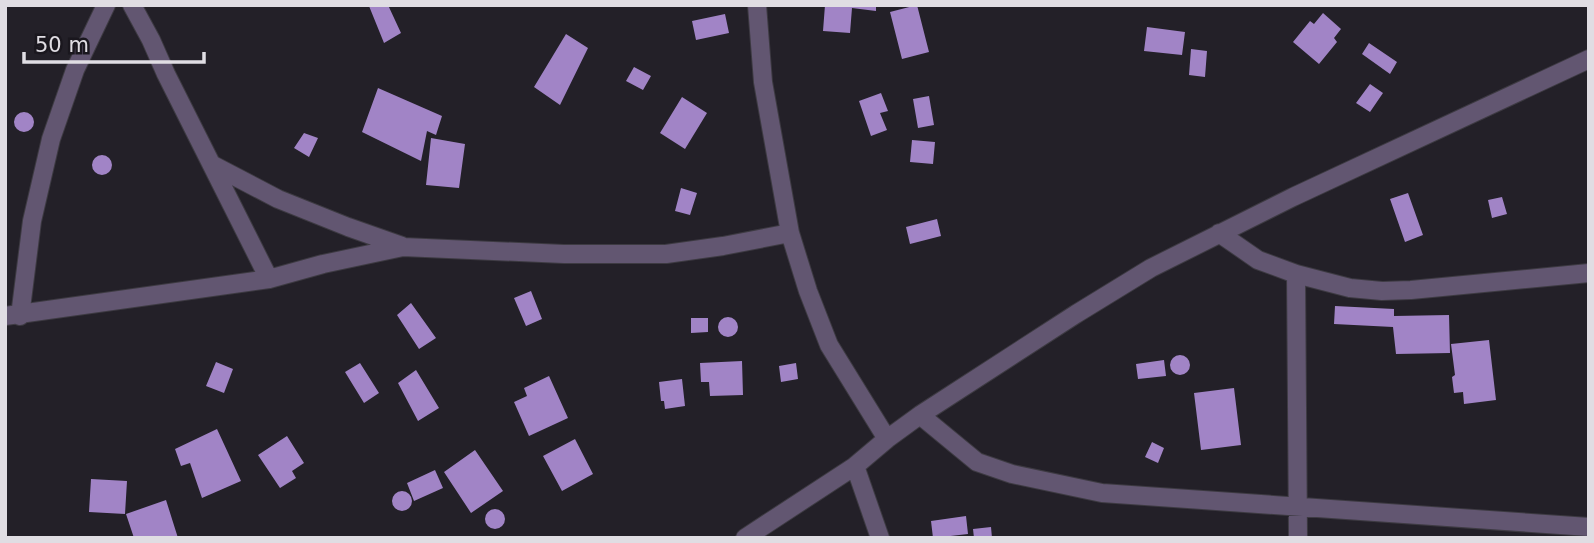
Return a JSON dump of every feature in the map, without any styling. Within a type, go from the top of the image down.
[{"type":"street","points":[[106,5],[75,70],[51,139],[12,316],[269,279],[402,247],[564,254],[666,254],[790,233]]},
{"type":"street","points":[[132,5],[269,279]]},
{"type":"street","points":[[757,5],[763,82],[790,233],[829,345],[887,439]]},
{"type":"street","points":[[745,538],[855,466],[920,415],[1140,274],[1219,233],[1589,59]]},
{"type":"street","points":[[213,165],[278,199],[402,247]]},
{"type":"street","points":[[1219,233],[1258,260],[1296,274],[1350,288],[1411,290],[1589,273]]},
{"type":"street","points":[[1296,274],[1298,538]]},
{"type":"street","points":[[920,415],[977,462],[1012,474],[1102,493],[1589,527]]},
{"type":"street","points":[[855,466],[880,538]]},
{"type":"building","points":[[388,5],[401,33],[384,43],[369,6]]},
{"type":"building","points":[[825,5],[876,5],[876,11],[852,8],[850,33],[823,31]]},
{"type":"building","points":[[917,5],[929,52],[902,59],[890,12]]},
{"type":"building","points":[[1323,13],[1341,29],[1334,38],[1337,42],[1319,64],[1293,42],[1310,21],[1314,24]]},
{"type":"building","points":[[725,14],[729,33],[696,40],[692,21]]},
{"type":"building","points":[[1147,27],[1185,32],[1182,55],[1144,51]]},
{"type":"building","points":[[566,34],[588,48],[560,105],[534,87]]},
{"type":"building","points":[[1369,43],[1397,62],[1390,74],[1362,54]]},
{"type":"building","points":[[1191,49],[1207,51],[1205,77],[1189,75]]},
{"type":"building","points":[[634,67],[651,76],[643,90],[626,81]]},
{"type":"building","points":[[1370,84],[1383,93],[1370,112],[1356,103]]},
{"type":"building","points":[[378,88],[442,116],[436,135],[427,131],[421,161],[362,132]]},
{"type":"building","points":[[881,93],[888,111],[880,113],[887,130],[871,136],[859,101]]},
{"type":"building","points":[[929,96],[934,125],[918,128],[913,99]]},
{"type":"building","points":[[682,97],[707,113],[685,149],[660,133]]},
{"type":"building","points":[[24,112],[31,115],[34,122],[31,129],[24,132],[17,129],[14,122],[17,115]]},
{"type":"building","points":[[304,133],[318,138],[309,157],[294,148]]},
{"type":"building","points":[[431,138],[465,144],[459,188],[426,185]]},
{"type":"building","points":[[912,140],[935,142],[933,164],[910,162]]},
{"type":"building","points":[[102,155],[109,158],[112,165],[109,172],[102,175],[95,172],[92,165],[95,158]]},
{"type":"building","points":[[681,188],[697,193],[690,215],[675,211]]},
{"type":"building","points":[[1408,193],[1423,235],[1405,242],[1390,199]]},
{"type":"building","points":[[1502,197],[1507,214],[1492,218],[1488,200]]},
{"type":"building","points":[[937,219],[941,236],[910,244],[906,227]]},
{"type":"building","points":[[531,291],[542,319],[526,326],[514,298]]},
{"type":"building","points":[[411,303],[436,338],[419,349],[397,315]]},
{"type":"building","points":[[1335,306],[1394,309],[1394,316],[1449,315],[1450,353],[1396,354],[1393,327],[1334,324]]},
{"type":"building","points":[[728,317],[735,320],[738,327],[735,334],[728,337],[721,334],[718,327],[721,320]]},
{"type":"building","points":[[691,318],[708,318],[708,332],[691,333]]},
{"type":"building","points":[[1489,340],[1496,400],[1464,404],[1463,392],[1454,393],[1451,344]]},
{"type":"building","points":[[1180,355],[1187,358],[1190,365],[1187,372],[1180,375],[1173,372],[1170,365],[1173,358]]},
{"type":"building","points":[[1164,360],[1166,376],[1138,379],[1136,364]]},
{"type":"building","points":[[742,361],[743,395],[710,396],[709,382],[701,382],[700,363]]},
{"type":"building","points":[[216,362],[233,369],[224,393],[206,386]]},
{"type":"building","points":[[360,363],[379,393],[364,403],[345,372]]},
{"type":"building","points":[[796,363],[798,379],[781,382],[779,366]]},
{"type":"building","points":[[416,370],[439,408],[418,421],[398,383]]},
{"type":"building","points":[[549,376],[568,418],[529,436],[514,402],[527,396],[524,388]]},
{"type":"building","points":[[682,379],[685,406],[665,409],[664,401],[661,401],[659,382]]},
{"type":"building","points":[[1234,388],[1241,445],[1201,450],[1194,393]]},
{"type":"building","points":[[217,429],[241,481],[202,498],[190,463],[181,466],[175,449]]},
{"type":"building","points":[[287,436],[304,463],[292,471],[296,478],[280,488],[258,455]]},
{"type":"building","points":[[575,439],[593,474],[562,491],[543,456]]},
{"type":"building","points":[[1152,442],[1164,448],[1158,463],[1145,457]]},
{"type":"building","points":[[475,450],[503,491],[471,513],[444,472]]},
{"type":"building","points":[[435,470],[443,488],[414,501],[407,483]]},
{"type":"building","points":[[91,479],[127,481],[125,514],[89,512]]},
{"type":"building","points":[[402,491],[409,494],[412,501],[409,508],[402,511],[395,508],[392,501],[395,494]]},
{"type":"building","points":[[166,500],[178,538],[134,538],[126,514]]},
{"type":"building","points":[[495,509],[502,512],[505,519],[502,526],[495,529],[488,526],[485,519],[488,512]]},
{"type":"building","points":[[966,516],[968,534],[933,538],[931,521]]},
{"type":"building","points":[[991,527],[992,538],[974,538],[973,529]]}]
